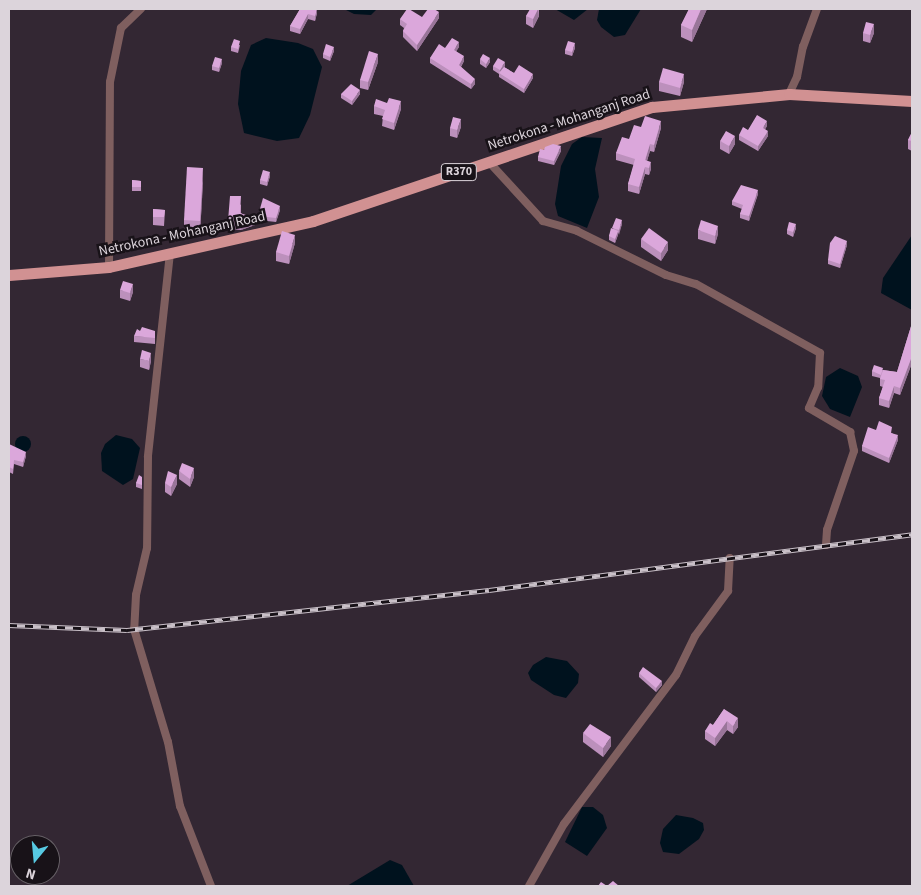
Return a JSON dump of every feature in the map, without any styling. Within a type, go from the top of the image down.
[{"type":"main road","name":"Netrokona - Mohanganj Road","points":[[9,275],[109,267],[313,221],[652,107],[789,94],[912,101]]},
{"type":"street","points":[[109,267],[110,82],[121,28],[141,9]]},
{"type":"street","points":[[789,94],[798,77],[803,48],[816,9]]},
{"type":"street","points":[[489,162],[543,221],[577,231],[666,275],[696,284],[820,353],[818,387],[809,408],[850,432],[854,451],[827,530],[826,545]]},
{"type":"street","points":[[170,253],[148,456],[147,548],[136,595],[134,629],[168,742],[180,806],[211,886]]},
{"type":"street","points":[[530,886],[564,824],[676,675],[695,636],[728,591],[730,558]]},
{"type":"water","points":[[344,9],[377,9],[371,15],[354,14]]},
{"type":"water","points":[[555,9],[588,9],[574,20]]},
{"type":"water","points":[[599,9],[641,9],[625,35],[614,37],[601,27],[597,20]]},
{"type":"water","points":[[266,38],[298,43],[313,49],[322,67],[310,115],[299,138],[277,141],[244,133],[238,104],[241,71],[251,45]]},
{"type":"water","points":[[582,137],[602,138],[595,169],[599,197],[587,228],[558,216],[555,204],[561,166],[572,144]]},
{"type":"water","points":[[912,235],[912,310],[881,293],[883,278]]},
{"type":"water","points":[[840,368],[858,376],[862,387],[850,417],[830,409],[822,396],[826,377]]},
{"type":"water","points":[[116,435],[132,439],[140,448],[133,479],[123,485],[102,471],[101,453],[105,444]]},
{"type":"water","points":[[20,436],[26,436],[31,441],[29,450],[20,452],[15,447],[15,441]]},
{"type":"water","points":[[546,657],[567,661],[579,674],[578,683],[566,698],[554,695],[531,680],[528,673],[533,665]]},
{"type":"water","points":[[582,807],[593,807],[603,815],[607,828],[587,856],[565,842]]},
{"type":"water","points":[[676,815],[693,818],[703,823],[704,830],[699,839],[679,854],[663,852],[660,843],[663,829]]},
{"type":"water","points":[[390,860],[402,865],[414,886],[347,886]]},
{"type":"building","points":[[300,9],[317,9],[315,16],[308,14],[300,29],[290,26]]},
{"type":"building","points":[[407,9],[422,17],[428,9],[434,9],[439,12],[417,45],[403,31],[407,24],[400,19]]},
{"type":"building","points":[[530,9],[538,9],[533,19],[526,16]]},
{"type":"building","points":[[689,9],[701,9],[692,30],[681,25]]},
{"type":"building","points":[[866,22],[874,24],[870,35],[863,33]]},
{"type":"building","points":[[452,38],[459,42],[454,50],[464,56],[459,65],[475,79],[471,84],[430,58],[439,44],[445,48]]},
{"type":"building","points":[[234,39],[240,41],[238,49],[231,47]]},
{"type":"building","points":[[568,41],[575,43],[572,52],[565,50]]},
{"type":"building","points":[[326,44],[334,47],[330,57],[323,54]]},
{"type":"building","points":[[369,51],[378,54],[368,82],[360,80]]},
{"type":"building","points":[[483,54],[490,58],[486,64],[480,59]]},
{"type":"building","points":[[215,57],[222,59],[219,68],[212,66]]},
{"type":"building","points":[[498,58],[505,62],[500,70],[493,66]]},
{"type":"building","points":[[519,65],[533,74],[524,89],[499,73],[504,67],[514,73]]},
{"type":"building","points":[[663,68],[684,74],[680,88],[659,82]]},
{"type":"building","points":[[351,84],[360,90],[352,101],[341,94]]},
{"type":"building","points":[[389,98],[401,101],[394,123],[382,119],[385,110],[374,106],[376,99],[387,103]]},
{"type":"building","points":[[757,115],[767,121],[763,128],[768,131],[758,146],[739,135],[743,127],[748,130]]},
{"type":"building","points":[[645,116],[661,121],[654,145],[650,144],[645,160],[651,162],[649,168],[645,167],[639,187],[628,184],[635,159],[616,153],[622,137],[629,139],[634,125],[641,127]]},
{"type":"building","points":[[453,117],[461,119],[457,130],[450,128]]},
{"type":"building","points":[[726,131],[735,136],[729,146],[720,141]]},
{"type":"building","points":[[912,132],[912,141],[908,140]]},
{"type":"building","points":[[553,144],[561,146],[554,161],[538,157],[540,149],[544,150],[545,147]]},
{"type":"building","points":[[187,167],[203,168],[200,221],[184,220]]},
{"type":"building","points":[[263,170],[270,172],[267,182],[260,180]]},
{"type":"building","points":[[132,180],[141,181],[141,187],[132,187]]},
{"type":"building","points":[[741,185],[758,190],[749,216],[740,214],[743,205],[732,201]]},
{"type":"building","points":[[230,196],[241,196],[240,213],[255,218],[241,222],[228,221]]},
{"type":"building","points":[[263,198],[280,206],[276,218],[258,216]]},
{"type":"building","points":[[153,209],[165,210],[164,217],[153,217]]},
{"type":"building","points":[[616,218],[622,220],[619,230],[612,228]]},
{"type":"building","points":[[701,220],[718,226],[715,236],[698,230]]},
{"type":"building","points":[[789,222],[796,224],[793,232],[787,230]]},
{"type":"building","points":[[611,228],[618,231],[615,239],[609,236]]},
{"type":"building","points":[[649,228],[668,242],[661,253],[641,239]]},
{"type":"building","points":[[282,231],[295,235],[289,256],[276,252]]},
{"type":"building","points":[[835,236],[847,241],[840,264],[828,260],[830,243]]},
{"type":"building","points":[[123,281],[133,284],[130,293],[120,290]]},
{"type":"building","points":[[912,323],[912,356],[900,388],[894,386],[889,401],[879,398],[885,380],[880,379],[883,370],[897,372]]},
{"type":"building","points":[[142,327],[155,331],[155,338],[134,336],[137,329],[140,331]]},
{"type":"building","points":[[142,350],[151,353],[149,361],[140,359]]},
{"type":"building","points":[[874,365],[883,368],[881,375],[872,371]]},
{"type":"building","points":[[879,421],[892,427],[891,433],[898,435],[889,458],[862,446],[868,427],[876,430]]},
{"type":"building","points":[[9,444],[26,452],[23,462],[14,460],[13,469],[9,467]]},
{"type":"building","points":[[182,463],[194,468],[190,479],[179,471]]},
{"type":"building","points":[[168,471],[177,475],[171,487],[165,483]]},
{"type":"building","points":[[139,475],[142,477],[142,485],[136,483]]},
{"type":"building","points":[[643,667],[662,681],[656,688],[639,673]]},
{"type":"building","points":[[724,709],[738,718],[733,726],[727,721],[715,738],[705,731],[710,723],[713,725]]},
{"type":"building","points":[[590,724],[611,737],[603,748],[583,733]]},
{"type":"building","points":[[613,881],[619,886],[607,886]]},
{"type":"building","points":[[601,882],[607,886],[598,886]]},
{"type":"railway","points":[[9,625],[127,630],[489,590],[912,534]]}]
